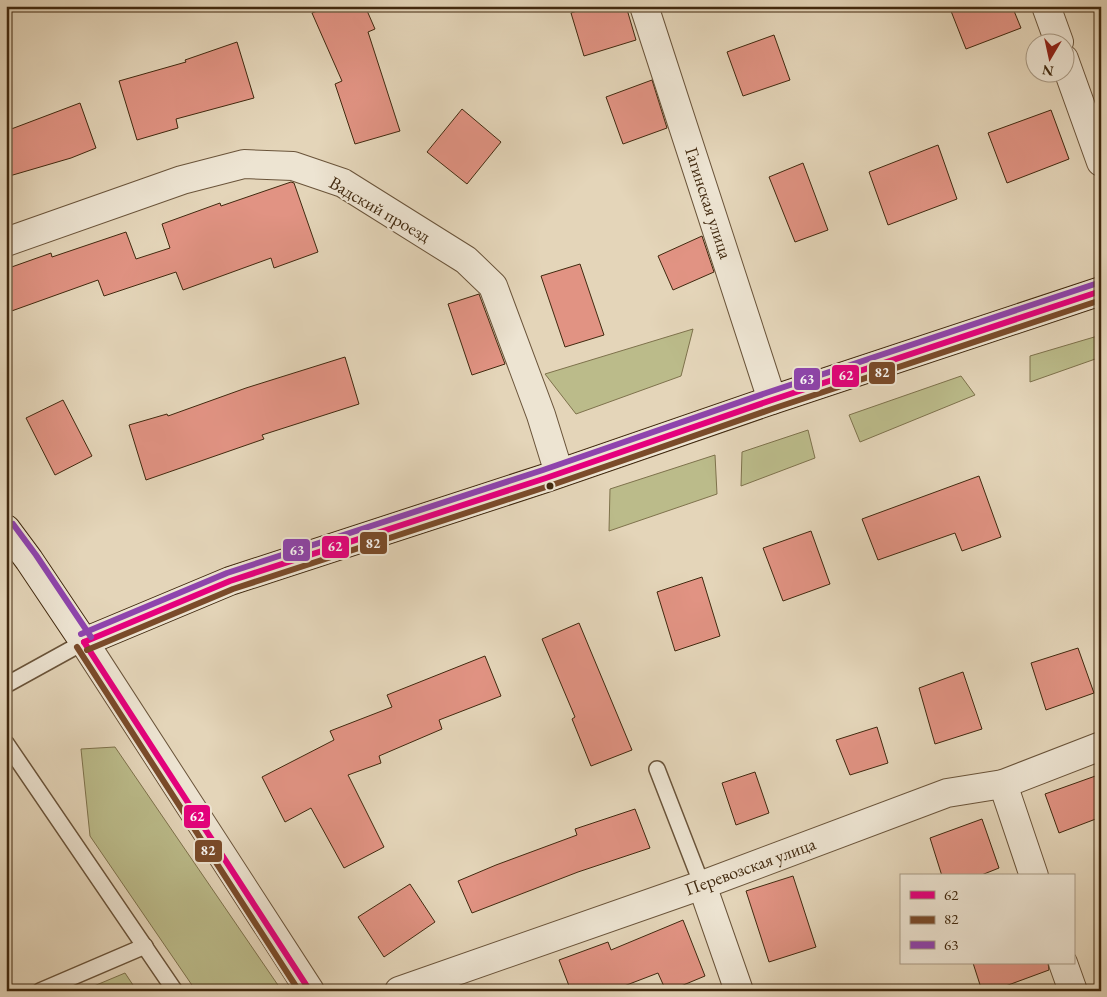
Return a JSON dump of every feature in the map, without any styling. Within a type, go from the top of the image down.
[{"type":"street","name":"Гагинская улица","points":[[644,6],[772,400]]},
{"type":"street","points":[[1046,6],[1055,32]]},
{"type":"street","points":[[1073,82],[1101,162]]},
{"type":"street","name":"Вадский проезд","points":[[6,242],[182,180],[244,164],[293,166],[343,183],[466,260],[493,286],[541,415],[559,473]]},
{"type":"street","points":[[84,642],[230,581],[1101,291]]},
{"type":"street","points":[[6,529],[84,642],[310,991]]},
{"type":"street","name":"Перевозская улица","points":[[399,991],[702,885],[947,793],[1003,784],[1101,746]]},
{"type":"street","points":[[1003,784],[1033,874]]},
{"type":"street","points":[[702,885],[739,991]]},
{"type":"street","points":[[1063,964],[1073,991]]},
{"type":"lane","points":[[6,685],[84,642]]},
{"type":"lane","points":[[6,743],[175,991]]},
{"type":"lane","points":[[657,769],[702,885]]},
{"type":"lane","points":[[40,991],[144,946]]},
{"type":"green space","points":[[693,329],[681,376],[576,414],[545,374]]},
{"type":"green space","points":[[1101,335],[1101,357],[1030,382],[1030,356]]},
{"type":"green space","points":[[961,376],[975,395],[860,442],[849,415]]},
{"type":"green space","points":[[808,430],[815,458],[741,486],[742,452]]},
{"type":"green space","points":[[715,455],[717,494],[609,531],[610,489]]},
{"type":"green space","points":[[115,747],[282,991],[196,991],[90,836],[81,749]]},
{"type":"green space","points":[[125,973],[137,991],[82,991]]},
{"type":"building","points":[[330,6],[365,6],[375,29],[368,32],[400,131],[355,144],[335,84],[342,81],[312,13]]},
{"type":"building","points":[[592,6],[626,6],[636,40],[584,56],[571,13]]},
{"type":"building","points":[[949,6],[1012,6],[1021,28],[966,49]]},
{"type":"building","points":[[774,35],[790,80],[743,96],[727,52]]},
{"type":"building","points":[[237,42],[254,98],[176,119],[178,128],[137,140],[119,81],[186,62],[185,60]]},
{"type":"building","points":[[652,80],[667,128],[623,144],[606,97]]},
{"type":"building","points":[[80,103],[96,148],[71,158],[6,177],[6,131]]},
{"type":"building","points":[[462,109],[501,142],[467,184],[427,152]]},
{"type":"building","points":[[1051,110],[1069,159],[1007,183],[988,133]]},
{"type":"building","points":[[938,145],[957,199],[888,225],[869,172]]},
{"type":"building","points":[[803,163],[828,230],[795,242],[769,177]]},
{"type":"building","points":[[291,182],[294,183],[318,252],[274,268],[271,258],[183,290],[176,272],[104,296],[98,280],[6,313],[6,269],[51,253],[52,257],[126,232],[136,259],[170,248],[162,224],[220,203],[221,206]]},
{"type":"building","points":[[702,236],[714,272],[673,290],[658,256]]},
{"type":"building","points":[[580,264],[604,335],[565,347],[541,276]]},
{"type":"building","points":[[479,294],[505,364],[472,375],[448,304]]},
{"type":"building","points":[[345,357],[359,404],[262,435],[264,439],[146,480],[129,425],[167,414],[168,416],[246,388]]},
{"type":"building","points":[[63,400],[92,456],[55,475],[26,418]]},
{"type":"building","points":[[979,476],[1001,537],[962,551],[955,533],[878,560],[862,519]]},
{"type":"building","points":[[811,531],[830,584],[783,601],[763,548]]},
{"type":"building","points":[[702,577],[720,636],[675,651],[657,592]]},
{"type":"building","points":[[579,623],[632,750],[591,766],[572,719],[575,717],[542,639]]},
{"type":"building","points":[[1078,648],[1094,693],[1046,710],[1031,663]]},
{"type":"building","points":[[485,656],[501,696],[439,720],[442,729],[379,756],[381,763],[348,775],[384,847],[344,868],[311,808],[285,822],[262,777],[334,740],[330,731],[392,707],[387,695]]},
{"type":"building","points":[[963,672],[982,729],[935,744],[919,688]]},
{"type":"building","points":[[877,727],[888,763],[850,775],[836,740]]},
{"type":"building","points":[[755,772],[769,813],[736,825],[722,783]]},
{"type":"building","points":[[1101,774],[1101,817],[1059,833],[1045,794]]},
{"type":"building","points":[[635,809],[650,848],[578,872],[472,913],[458,881],[577,835],[575,829]]},
{"type":"building","points":[[982,819],[999,868],[984,874],[941,874],[930,838]]},
{"type":"building","points":[[793,876],[816,947],[769,962],[746,891]]},
{"type":"building","points":[[410,884],[435,922],[384,957],[358,917]]},
{"type":"building","points":[[683,920],[705,976],[669,991],[666,991],[658,973],[611,991],[571,991],[559,960],[608,942],[611,950]]},
{"type":"building","points":[[973,964],[1048,964],[1049,970],[992,991],[982,991]]},
{"type":"transit line","name":"63","points":[[81,634],[227,573],[543,470],[769,392],[1098,283]]},
{"type":"transit line","name":"62","points":[[84,642],[230,581],[546,478],[772,400],[1101,291]]},
{"type":"transit line","name":"82","points":[[87,650],[233,589],[549,486],[775,408],[1101,300]]},
{"type":"transit line","name":"63","points":[[13,524],[91,637]]},
{"type":"transit line","name":"62","points":[[84,642],[310,991]]},
{"type":"transit line","name":"82","points":[[77,647],[299,991]]}]
